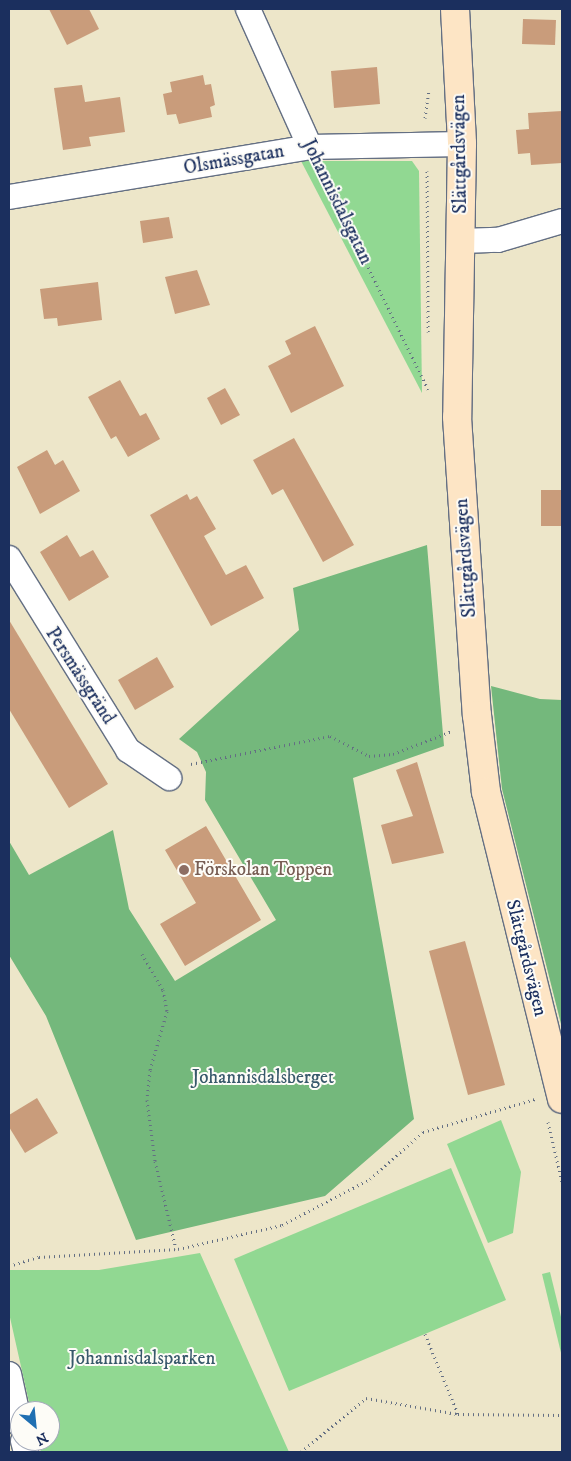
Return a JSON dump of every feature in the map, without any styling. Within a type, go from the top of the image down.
[{"type":"street","name":"Johannisdalsgatan","points":[[248,9],[310,147]]},
{"type":"street","name":"Slättgårdsvägen","points":[[455,9],[462,144],[457,417],[486,792],[552,1098]]},
{"type":"street","name":"Olsmässgatan","points":[[9,197],[310,147],[462,144]]},
{"type":"street","points":[[461,242],[498,240],[562,221]]},
{"type":"street","name":"Persmässgränd","points":[[9,558],[128,750],[169,778]]},
{"type":"street","points":[[9,1374],[15,1401]]},
{"type":"path","name":"Johannisdalsgatan","points":[[310,147],[430,394]]},
{"type":"path","points":[[169,778],[199,759],[330,736],[369,756],[393,754],[463,727]]},
{"type":"path","points":[[142,954],[163,990],[167,1011],[156,1041],[147,1100],[155,1161],[176,1249]]},
{"type":"path","points":[[9,1266],[39,1256],[176,1249],[282,1225],[370,1179],[423,1132],[552,1098]]},
{"type":"path","points":[[425,1334],[458,1414]]},
{"type":"path","points":[[301,1452],[366,1398],[458,1414],[562,1415]]},
{"type":"green space","points":[[301,161],[412,161],[419,171],[422,393]]},
{"type":"green space","name":"Johannisdalsberget","points":[[427,545],[444,746],[353,778],[414,1119],[325,1196],[136,1240],[46,1016],[9,955],[9,841],[29,875],[113,830],[129,909],[175,981],[276,920],[205,800],[206,772],[197,752],[179,739],[299,630],[293,588]]},
{"type":"green space","points":[[491,686],[540,699],[562,700],[562,1028],[502,789]]},
{"type":"green space","points":[[501,1120],[521,1172],[513,1233],[488,1243],[447,1144]]},
{"type":"green space","points":[[451,1168],[506,1300],[289,1391],[234,1259]]},
{"type":"green space","name":"Johannisdalsparken","points":[[200,1253],[289,1452],[41,1452],[60,1451],[60,1401],[29,1401],[9,1313],[9,1270],[99,1270]]},
{"type":"green space","points":[[550,1272],[562,1321],[562,1357],[542,1274]]},
{"type":"building","points":[[49,9],[89,9],[99,29],[67,45]]},
{"type":"building","points":[[523,19],[556,20],[555,45],[522,44]]},
{"type":"building","points":[[377,67],[380,104],[334,108],[331,71]]},
{"type":"building","points":[[203,75],[205,85],[211,84],[215,105],[210,107],[212,117],[179,124],[176,114],[167,115],[163,94],[172,92],[170,82]]},
{"type":"building","points":[[82,85],[85,102],[120,97],[125,132],[89,137],[91,146],[63,150],[54,88]]},
{"type":"building","points":[[562,111],[562,163],[531,165],[530,153],[518,154],[516,130],[529,129],[528,113]]},
{"type":"building","points":[[169,217],[173,238],[143,243],[140,221]]},
{"type":"building","points":[[197,270],[210,305],[175,314],[165,277]]},
{"type":"building","points":[[98,282],[102,320],[58,326],[57,318],[44,319],[40,289]]},
{"type":"building","points":[[315,326],[344,386],[291,413],[268,366],[291,354],[285,341]]},
{"type":"building","points":[[120,380],[140,416],[146,413],[160,439],[128,457],[116,436],[111,439],[88,397]]},
{"type":"building","points":[[225,388],[240,415],[221,425],[207,398]]},
{"type":"building","points":[[294,438],[354,545],[323,562],[283,489],[272,495],[253,460]]},
{"type":"building","points":[[47,450],[55,465],[63,460],[80,491],[40,514],[17,467]]},
{"type":"building","points":[[541,490],[562,490],[562,526],[541,526]]},
{"type":"building","points":[[187,494],[190,500],[197,496],[216,529],[204,536],[226,575],[246,565],[264,598],[211,626],[150,515]]},
{"type":"building","points":[[67,535],[80,557],[93,550],[109,577],[69,601],[40,552]]},
{"type":"building","points":[[9,620],[108,784],[69,808],[9,709]]},
{"type":"building","points":[[157,657],[174,687],[135,710],[118,680]]},
{"type":"building","points":[[417,762],[444,853],[392,864],[381,825],[413,816],[396,770]]},
{"type":"building","points":[[206,826],[261,920],[185,966],[160,924],[196,903],[165,850]]},
{"type":"building","points":[[465,941],[505,1085],[468,1095],[429,951]]},
{"type":"building","points":[[37,1098],[58,1133],[25,1153],[9,1127],[9,1115]]},
{"type":"place","name":"Förskolan Toppen","points":[[184,870]]}]
